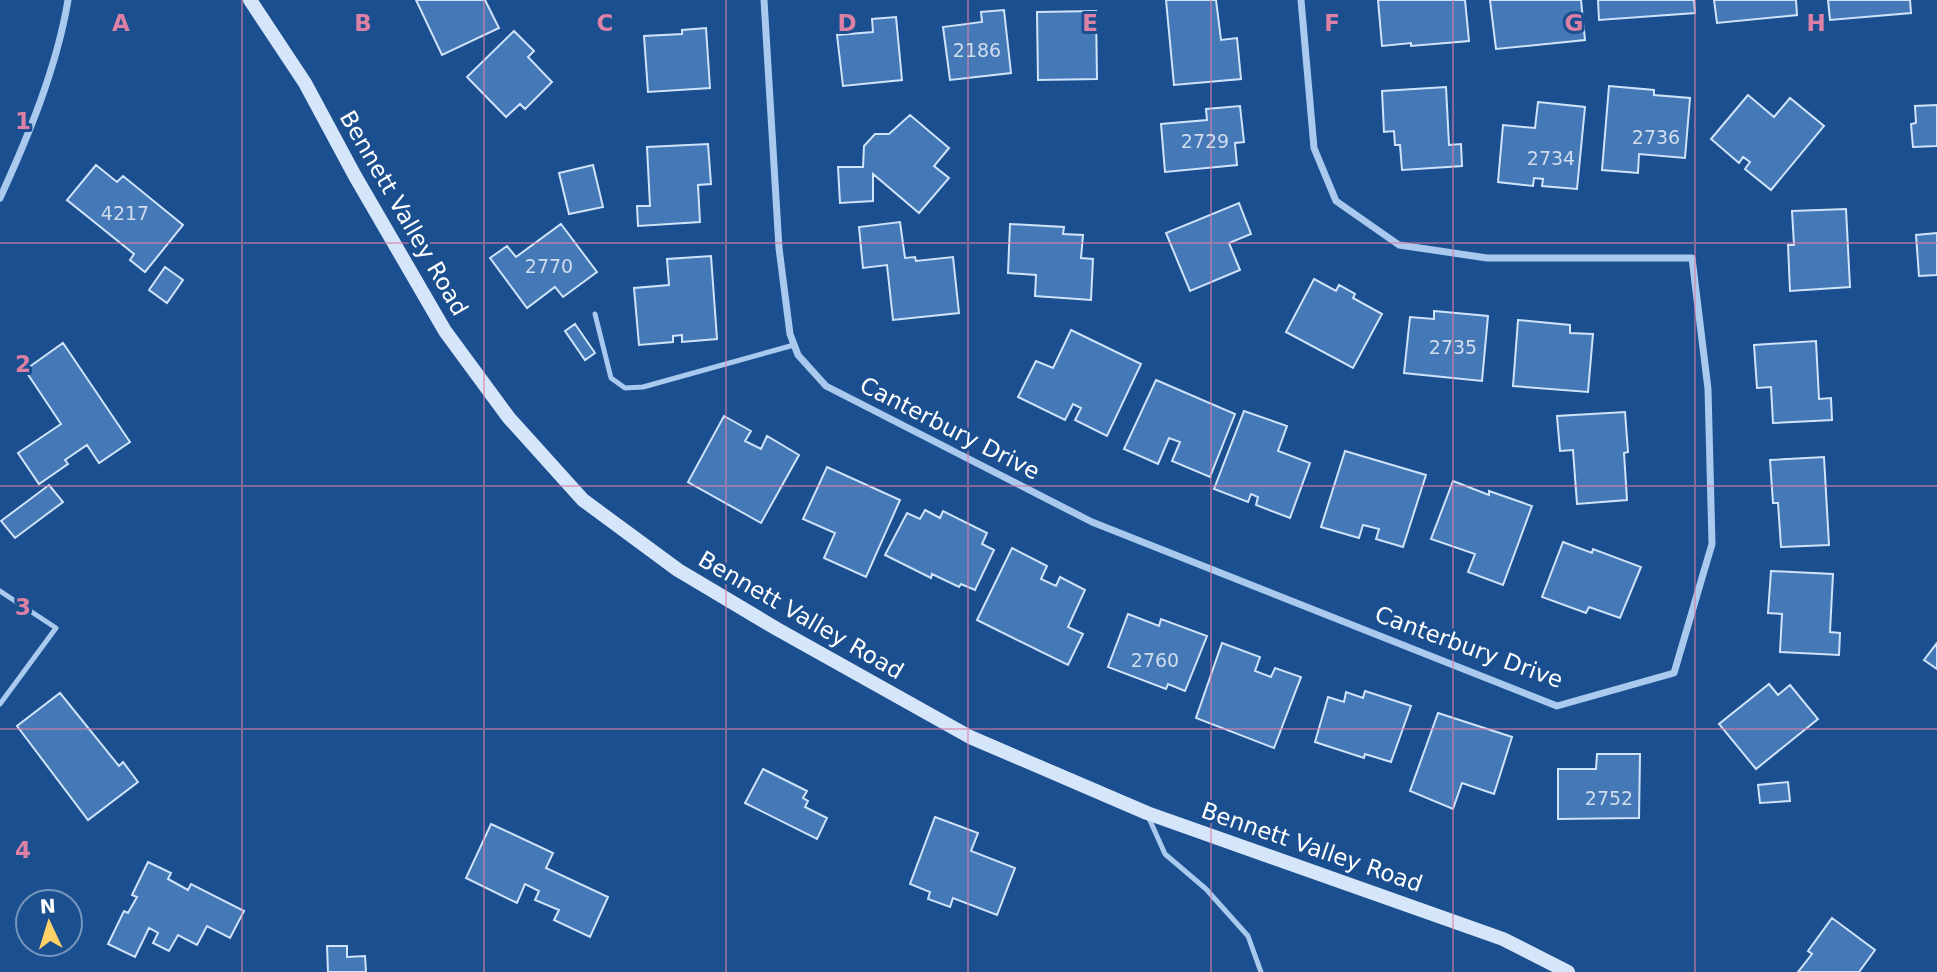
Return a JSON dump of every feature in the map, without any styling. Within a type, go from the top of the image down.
[{"type":"street","points":[[0,198],[28,139],[68,0]]},
{"type":"street","name":"Bennett Valley Road","points":[[250,0],[305,83],[444,331],[509,418],[583,500],[678,570],[970,737],[1147,813],[1503,939],[1568,972]]},
{"type":"street","name":"Canterbury Drive","points":[[764,0],[779,248],[790,334],[805,364],[826,386],[1091,522],[1557,706],[1674,673],[1712,544],[1708,389],[1692,258],[1488,258],[1399,245],[1336,201],[1314,148],[1301,0]]},
{"type":"lane","points":[[595,314],[611,378],[625,388],[643,387],[794,345]]},
{"type":"lane","points":[[0,591],[56,628],[0,704]]},
{"type":"lane","points":[[1147,813],[1165,854],[1206,889],[1248,936],[1261,972]]},
{"type":"building","points":[[416,0],[485,0],[499,28],[442,55]]},
{"type":"building","points":[[1166,0],[1216,0],[1221,40],[1237,38],[1241,79],[1174,85]]},
{"type":"building","points":[[1378,0],[1465,0],[1469,41],[1382,46]]},
{"type":"building","points":[[1490,0],[1581,0],[1585,40],[1496,49]]},
{"type":"building","points":[[1598,0],[1694,0],[1695,13],[1599,20]]},
{"type":"building","points":[[1714,0],[1796,0],[1797,15],[1717,23]]},
{"type":"building","points":[[1828,0],[1910,0],[1911,13],[1830,20]]},
{"type":"building","points":[[1004,10],[1011,73],[950,80],[943,27],[982,22],[981,12]]},
{"type":"building","points":[[1096,11],[1097,79],[1038,80],[1037,12]]},
{"type":"building","points":[[896,17],[902,80],[843,86],[837,35],[873,32],[872,19]]},
{"type":"building","points":[[706,28],[710,88],[648,92],[644,36],[682,34],[682,30]]},
{"type":"building","points":[[514,31],[534,51],[528,57],[552,82],[525,109],[520,104],[506,117],[467,77]]},
{"type":"building","points":[[1609,86],[1654,90],[1654,95],[1690,98],[1685,158],[1639,154],[1638,173],[1602,170]]},
{"type":"building","points":[[1446,87],[1449,145],[1461,144],[1462,166],[1402,170],[1400,145],[1395,145],[1394,131],[1384,132],[1382,91]]},
{"type":"building","points":[[1748,95],[1774,117],[1790,98],[1824,126],[1771,190],[1745,169],[1750,162],[1743,157],[1739,163],[1711,139]]},
{"type":"building","points":[[1538,102],[1585,107],[1577,189],[1542,186],[1543,179],[1534,178],[1533,186],[1498,182],[1503,125],[1535,128]]},
{"type":"building","points":[[1937,105],[1937,146],[1913,147],[1911,124],[1916,123],[1915,106]]},
{"type":"building","points":[[1240,106],[1244,142],[1235,143],[1237,165],[1165,172],[1161,124],[1207,120],[1206,109]]},
{"type":"building","points":[[910,115],[949,148],[934,166],[949,178],[919,213],[873,174],[873,201],[840,203],[838,167],[863,167],[864,146],[875,134],[889,134]]},
{"type":"building","points":[[708,144],[711,184],[698,185],[700,222],[638,226],[637,206],[650,206],[647,147]]},
{"type":"building","points":[[96,165],[117,182],[123,176],[183,225],[145,272],[130,260],[134,254],[67,200]]},
{"type":"building","points":[[593,165],[603,207],[569,214],[559,173]]},
{"type":"building","points":[[1239,203],[1251,234],[1229,243],[1240,270],[1190,291],[1166,233]]},
{"type":"building","points":[[1846,209],[1850,287],[1790,291],[1788,245],[1794,245],[1792,211]]},
{"type":"building","points":[[900,222],[905,258],[915,257],[916,261],[953,257],[959,313],[893,320],[887,265],[863,268],[859,227]]},
{"type":"building","points":[[561,224],[597,272],[563,297],[555,287],[527,308],[490,258],[507,246],[516,257]]},
{"type":"building","points":[[1010,224],[1064,227],[1063,234],[1083,235],[1081,258],[1093,259],[1091,300],[1035,296],[1036,275],[1008,273]]},
{"type":"building","points":[[1937,233],[1937,275],[1919,276],[1916,235]]},
{"type":"building","points":[[711,256],[717,339],[682,342],[682,335],[673,336],[673,342],[639,345],[634,288],[669,285],[667,259]]},
{"type":"building","points":[[165,267],[183,280],[167,303],[149,290]]},
{"type":"building","points":[[1314,279],[1336,291],[1339,285],[1355,294],[1353,298],[1382,314],[1353,368],[1286,332]]},
{"type":"building","points":[[1434,311],[1488,316],[1482,381],[1404,373],[1410,317],[1434,319]]},
{"type":"building","points":[[1518,320],[1570,325],[1570,333],[1593,334],[1588,392],[1513,386]]},
{"type":"building","points":[[575,324],[595,353],[585,360],[565,331]]},
{"type":"building","points":[[1071,330],[1141,364],[1107,436],[1075,420],[1081,408],[1073,404],[1065,420],[1018,397],[1036,361],[1053,368]]},
{"type":"building","points":[[1816,341],[1819,399],[1831,398],[1832,420],[1773,423],[1771,387],[1757,388],[1754,345]]},
{"type":"building","points":[[63,343],[130,442],[99,463],[87,445],[65,460],[68,464],[39,484],[18,453],[61,424],[25,370]]},
{"type":"building","points":[[1156,380],[1235,414],[1210,477],[1172,461],[1180,442],[1169,438],[1158,464],[1124,449]]},
{"type":"building","points":[[1244,411],[1287,426],[1278,451],[1310,463],[1290,518],[1256,505],[1258,497],[1251,494],[1248,502],[1214,489]]},
{"type":"building","points":[[1625,412],[1627,500],[1577,504],[1573,450],[1560,451],[1557,416]]},
{"type":"building","points":[[724,416],[751,431],[745,441],[761,449],[767,436],[799,455],[761,523],[688,482]]},
{"type":"building","points":[[1345,451],[1426,475],[1403,547],[1376,539],[1379,529],[1363,525],[1359,538],[1321,527]]},
{"type":"building","points":[[1824,457],[1829,545],[1781,547],[1778,503],[1773,503],[1770,460]]},
{"type":"building","points":[[827,467],[900,500],[866,577],[824,558],[835,533],[803,519]]},
{"type":"building","points":[[1453,481],[1489,495],[1489,491],[1532,506],[1503,585],[1468,572],[1475,554],[1431,539]]},
{"type":"building","points":[[49,485],[63,502],[15,538],[1,521]]},
{"type":"building","points":[[925,510],[940,518],[943,511],[987,533],[982,544],[994,550],[975,590],[961,584],[959,587],[932,574],[931,578],[885,555],[907,513],[920,519]]},
{"type":"building","points":[[1563,542],[1592,553],[1593,549],[1641,567],[1620,618],[1589,607],[1586,613],[1542,597]]},
{"type":"building","points":[[1012,548],[1047,566],[1041,579],[1056,586],[1060,577],[1085,590],[1068,627],[1083,634],[1068,665],[977,620]]},
{"type":"building","points":[[1771,571],[1833,574],[1830,632],[1840,633],[1839,655],[1780,652],[1782,614],[1768,613]]},
{"type":"building","points":[[1128,614],[1159,626],[1161,619],[1207,636],[1185,691],[1168,684],[1166,689],[1108,667]]},
{"type":"building","points":[[1222,643],[1260,657],[1255,671],[1271,677],[1275,668],[1301,677],[1274,748],[1196,718]]},
{"type":"building","points":[[1937,643],[1937,669],[1924,660]]},
{"type":"building","points":[[1769,684],[1778,695],[1790,685],[1818,719],[1756,769],[1719,724]]},
{"type":"building","points":[[1365,691],[1411,706],[1391,762],[1365,754],[1364,758],[1315,742],[1328,697],[1344,702],[1346,692],[1363,698]]},
{"type":"building","points":[[60,693],[119,766],[123,762],[138,782],[88,820],[17,726]]},
{"type":"building","points":[[1438,713],[1512,737],[1494,794],[1462,783],[1453,809],[1410,791]]},
{"type":"building","points":[[1597,754],[1640,754],[1639,818],[1558,819],[1558,769],[1596,769]]},
{"type":"building","points":[[763,769],[807,791],[803,798],[808,801],[805,807],[827,818],[817,839],[745,803]]},
{"type":"building","points":[[1788,782],[1790,801],[1760,803],[1758,785]]},
{"type":"building","points":[[935,817],[978,833],[971,851],[1015,868],[997,915],[953,898],[950,907],[928,899],[930,892],[910,884]]},
{"type":"building","points":[[491,824],[553,853],[546,868],[608,897],[590,937],[554,920],[559,910],[535,900],[539,891],[525,884],[517,903],[466,878]]},
{"type":"building","points":[[148,862],[171,873],[168,879],[188,890],[191,884],[244,911],[230,938],[207,926],[197,945],[178,935],[169,951],[153,943],[158,933],[149,928],[135,957],[108,944],[124,911],[128,913],[137,897],[132,895]]},
{"type":"building","points":[[1832,918],[1875,950],[1859,972],[1798,972],[1812,954],[1808,951]]},
{"type":"building","points":[[327,946],[347,946],[347,957],[365,956],[366,972],[328,972]]}]
